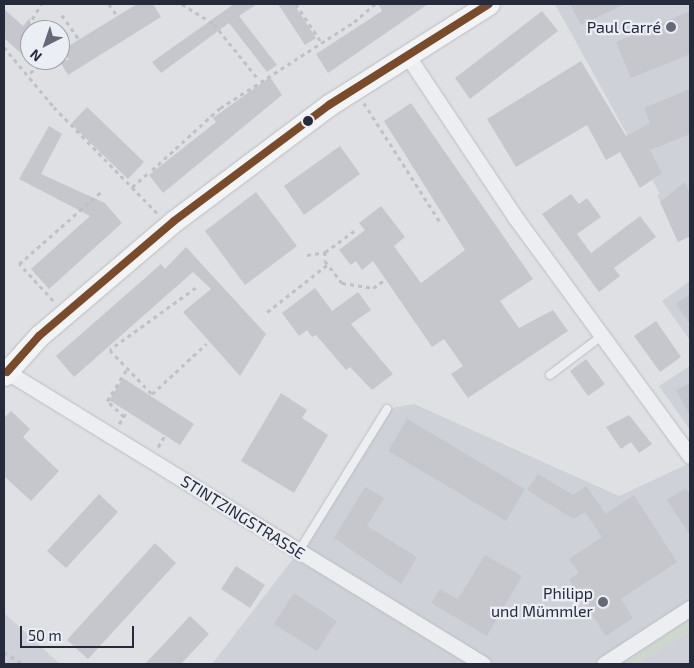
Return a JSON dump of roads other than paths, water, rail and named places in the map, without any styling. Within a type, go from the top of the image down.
[{"type":"street","points":[[5,372],[39,336],[149,240],[355,90],[407,54],[488,4]]},
{"type":"street","points":[[407,54],[515,218],[690,456]]},
{"type":"street","name":"STINTZINGSTRASSE","points":[[5,372],[483,664]]},
{"type":"street","points":[[604,664],[690,608]]},
{"type":"lane","points":[[550,375],[602,335]]},
{"type":"lane","points":[[299,551],[387,409]]},
{"type":"place","name":"Paul Carré","points":[[671,27]]},
{"type":"place","name":"Philipp und Mümmler","points":[[603,602]]}]
